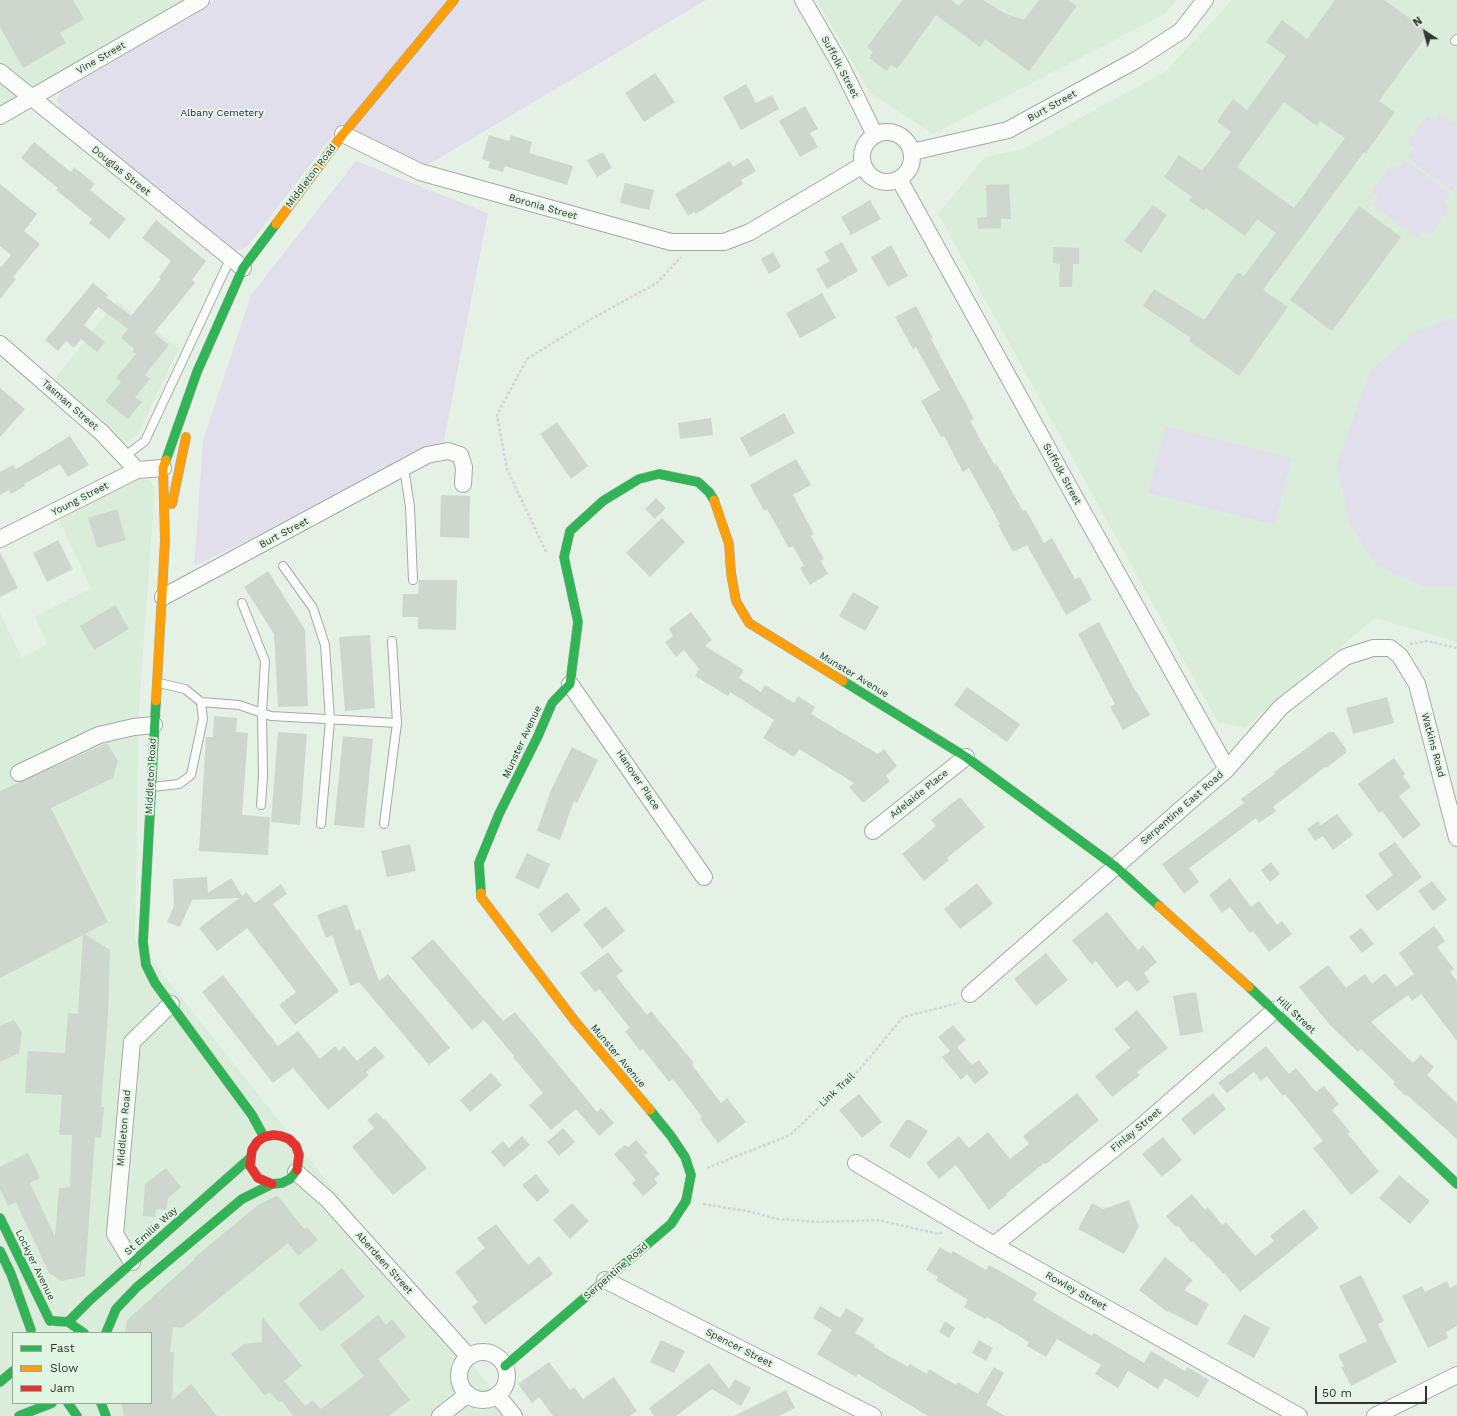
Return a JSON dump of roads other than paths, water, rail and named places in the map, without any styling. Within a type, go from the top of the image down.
[{"type":"main road","name":"Middleton Road","points":[[264,1137],[252,1115],[155,983],[146,965],[143,942],[165,540],[163,468],[198,372],[243,268],[343,134],[454,0]]},
{"type":"main road","name":"Middleton Road","points":[[165,540],[198,372]]},
{"type":"main road","name":"Munster Avenue","points":[[685,1157],[671,1136],[574,1020],[481,897],[479,863],[499,814],[538,736],[552,703],[570,684],[578,622],[564,557],[570,531],[603,501],[639,479],[659,474],[698,482],[709,492],[717,506],[729,544],[731,573],[736,601],[749,623],[966,757],[1116,867]]},
{"type":"main road","name":"Hill Street","points":[[1116,867],[1275,1010],[1457,1184]]},
{"type":"main road","points":[[106,1332],[116,1309],[137,1287],[242,1199],[272,1184],[282,1183],[290,1179],[296,1172],[299,1163],[299,1154],[296,1146],[290,1139],[282,1136],[272,1135],[264,1137],[257,1142],[252,1150],[250,1158],[254,1173],[258,1178],[272,1184]]},
{"type":"main road","name":"Serpentine Road","points":[[505,1366],[671,1224],[686,1201],[691,1175],[685,1157]]},
{"type":"main road","name":"St Emilie Way","points":[[68,1322],[132,1262],[250,1158]]},
{"type":"main road","name":"Lockyer Avenue","points":[[0,1218],[38,1327]]},
{"type":"main road","points":[[0,1251],[38,1327],[68,1322],[83,1332]]},
{"type":"main road","points":[[0,1382],[12,1372]]},
{"type":"main road","points":[[19,1416],[49,1404]]},
{"type":"main road","points":[[69,1404],[77,1416]]},
{"type":"main road","points":[[101,1404],[106,1416]]},
{"type":"street","name":"Vine Street","points":[[0,116],[201,0]]},
{"type":"street","name":"Suffolk Street","points":[[803,0],[840,66],[875,135]]},
{"type":"street","name":"Burt Street","points":[[912,152],[1008,130],[1136,60],[1181,31],[1205,0]]},
{"type":"street","name":"Douglas Street","points":[[0,72],[243,268]]},
{"type":"street","points":[[890,132],[898,134],[909,144],[912,152],[910,167],[899,179],[882,182],[868,173],[863,166],[862,151],[865,145],[875,135],[890,132]]},
{"type":"street","name":"Boronia Street","points":[[343,134],[420,172],[671,242],[724,242],[750,232],[863,166]]},
{"type":"street","name":"Suffolk Street","points":[[899,179],[1227,769]]},
{"type":"street","name":"Tasman Street","points":[[0,344],[101,432],[137,470]]},
{"type":"street","name":"Burt Street","points":[[163,597],[427,456],[448,451],[460,455],[464,467],[463,484]]},
{"type":"street","name":"Young Street","points":[[0,539],[137,470],[163,468]]},
{"type":"street","name":"Serpentine East Road","points":[[970,994],[1227,769],[1281,707],[1345,657],[1373,648],[1395,652]]},
{"type":"street","name":"Watkins Road","points":[[1395,652],[1417,684],[1457,838]]},
{"type":"street","name":"Hanover Place","points":[[570,684],[704,876]]},
{"type":"street","points":[[19,773],[99,735],[134,727],[154,725]]},
{"type":"street","name":"Adelaide Place","points":[[873,831],[966,757]]},
{"type":"street","name":"Middleton Road","points":[[132,1262],[115,1234],[132,1042],[171,1004]]},
{"type":"street","name":"Finlay Street","points":[[994,1245],[1135,1132],[1275,1010]]},
{"type":"street","name":"Rowley Street","points":[[856,1163],[994,1245],[1299,1416]]},
{"type":"street","name":"Aberdeen Street","points":[[296,1172],[327,1199],[469,1357]]},
{"type":"street","name":"Spencer Street","points":[[605,1280],[873,1416]]},
{"type":"street","points":[[477,1353],[493,1354],[500,1359],[505,1366],[507,1373],[503,1389],[497,1395],[483,1400],[468,1394],[462,1386],[460,1379],[462,1367],[469,1357],[477,1353]]},
{"type":"street","points":[[1375,1416],[1457,1375]]},
{"type":"street","points":[[440,1416],[468,1394]]},
{"type":"street","points":[[497,1395],[514,1416]]},
{"type":"lane","points":[[125,456],[145,441],[230,259]]},
{"type":"lane","points":[[404,468],[410,507],[413,580]]},
{"type":"lane","points":[[283,566],[313,608],[325,645],[330,720],[321,824]]},
{"type":"lane","points":[[242,603],[265,661],[262,713],[264,776],[261,806]]},
{"type":"lane","points":[[384,824],[397,723],[392,641]]},
{"type":"lane","points":[[158,683],[185,689],[201,702],[239,705],[271,716],[397,723]]},
{"type":"lane","points":[[151,787],[179,784],[191,775],[203,719],[201,702]]},
{"type":"park label","name":"Albany Cemetery","points":[[222,113]]}]
